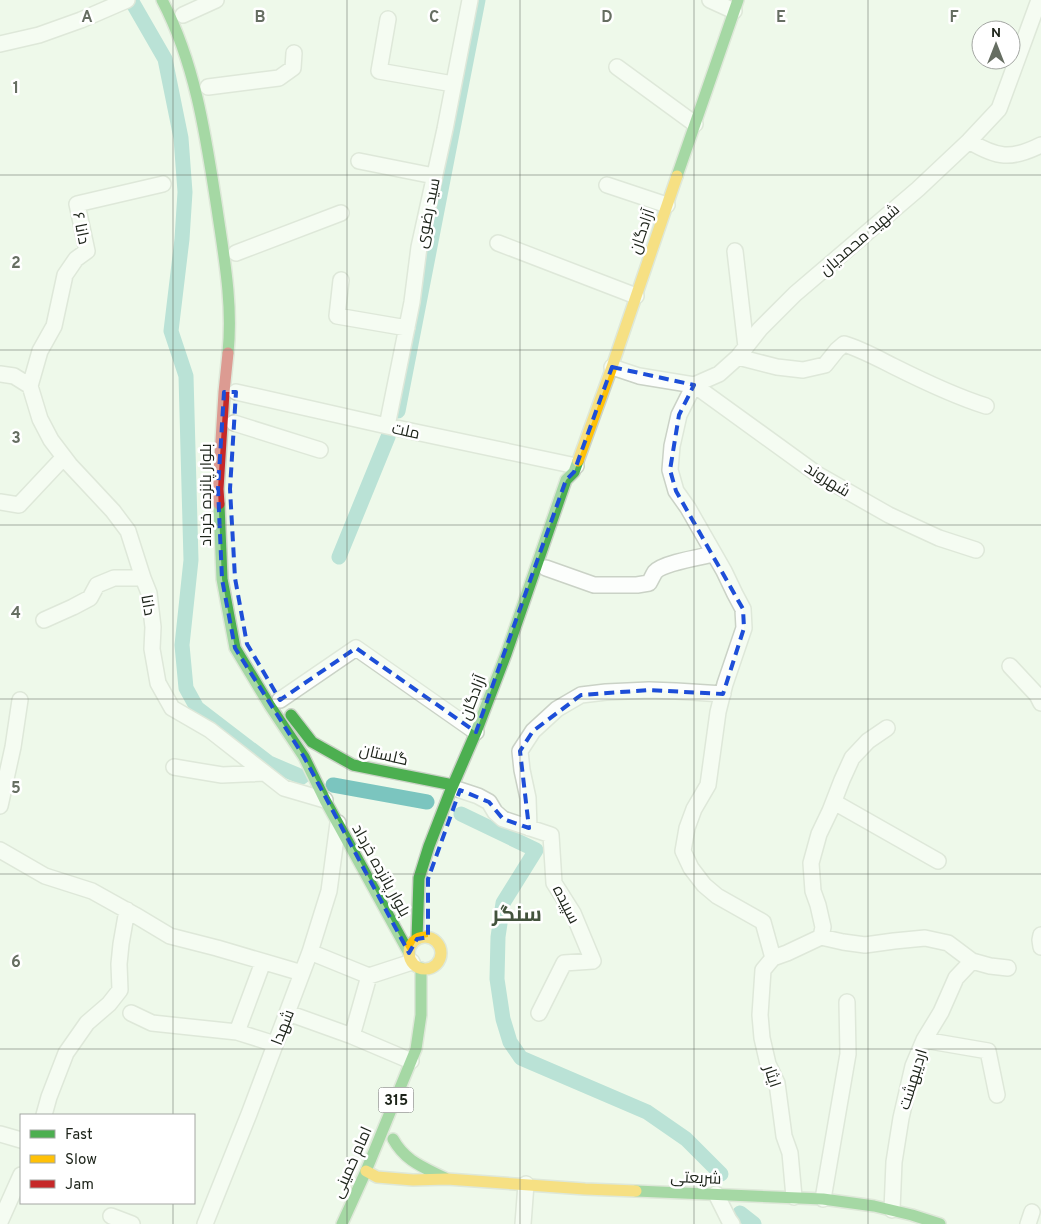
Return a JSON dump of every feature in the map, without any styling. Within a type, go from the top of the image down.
[{"type":"main road","name":"بلوار پانزده خرداد","points":[[162,0],[170,15],[192,74],[206,136],[228,282],[233,391],[218,489],[222,579],[236,648],[270,706],[304,757],[325,800],[418,963]]},
{"type":"main road","name":"آزادگان","points":[[457,787],[506,654],[566,480],[575,469],[612,367],[736,6]]},
{"type":"main road","name":"آزادگان","points":[[423,938],[420,878],[430,846],[457,787],[486,735],[576,483],[575,469]]},
{"type":"main road","name":"گلستان","points":[[278,696],[312,742],[353,765],[457,787]]},
{"type":"main road","points":[[418,963],[440,961],[442,951],[437,942],[423,938],[411,944],[418,963],[432,1024]]},
{"type":"main road","name":"امام خمینی","points":[[342,1224],[416,1049],[421,1015],[418,963]]},
{"type":"main road","name":"امام خمینی","points":[[387,1154],[395,1135]]},
{"type":"main road","name":"شریعتی","points":[[395,1135],[397,1148],[403,1155],[414,1163],[447,1179]]},
{"type":"main road","name":"شریعتی","points":[[366,1171],[413,1180],[447,1179],[585,1189],[823,1199],[874,1206],[940,1224]]},
{"type":"main road","name":"امام خمینی","points":[[371,1191],[379,1173]]},
{"type":"street","points":[[0,44],[39,35],[81,20],[127,0]]},
{"type":"street","points":[[183,15],[216,0]]},
{"type":"street","name":"سید رضوی","points":[[387,426],[412,302],[419,247],[470,0]]},
{"type":"street","points":[[710,0],[736,6]]},
{"type":"street","name":"شهید محمدیان","points":[[694,385],[719,374],[742,352],[760,329],[795,294],[918,189],[969,141],[999,109],[1039,0]]},
{"type":"street","points":[[388,19],[380,71],[453,84]]},
{"type":"street","points":[[208,88],[279,78],[293,68],[294,53]]},
{"type":"street","points":[[617,66],[695,124]]},
{"type":"street","points":[[969,141],[986,151],[1003,156],[1027,153],[1041,146]]},
{"type":"street","points":[[358,161],[434,176]]},
{"type":"street","name":"دانا ۶","points":[[30,386],[40,351],[54,326],[65,275],[76,259],[87,251],[77,204],[163,184]]},
{"type":"street","points":[[607,185],[667,205]]},
{"type":"street","points":[[236,253],[341,213]]},
{"type":"street","points":[[498,243],[636,296]]},
{"type":"street","points":[[736,251],[742,352],[777,367],[803,370],[825,365],[844,344],[859,348],[968,401],[986,406]]},
{"type":"street","points":[[341,280],[337,316],[406,328]]},
{"type":"street","points":[[612,367],[639,376],[694,385],[679,415],[672,446],[670,470],[676,491],[688,508],[743,609],[744,628],[718,712],[708,785],[694,809],[687,828],[684,851],[691,868],[704,885],[717,896],[763,922],[773,958],[821,937],[865,944],[925,938],[948,943],[972,961],[1008,968]]},
{"type":"street","points":[[0,374],[14,376],[30,386]]},
{"type":"street","name":"شهروند","points":[[694,385],[818,474],[889,515],[938,538],[976,550]]},
{"type":"street","name":"دانا","points":[[30,386],[40,419],[50,440],[88,485],[114,511],[128,531],[142,578],[149,593],[153,627],[152,649],[158,683],[172,708],[210,730],[284,788],[325,800]]},
{"type":"street","name":"ملت","points":[[233,391],[575,469]]},
{"type":"street","points":[[234,423],[320,450]]},
{"type":"street","points":[[0,502],[19,505],[64,457]]},
{"type":"street","points":[[546,568],[594,584],[637,585],[649,583],[656,571],[669,565],[714,554]]},
{"type":"street","points":[[44,620],[74,608],[90,598],[97,585],[114,578],[142,578]]},
{"type":"street","points":[[278,696],[356,648],[476,732]]},
{"type":"street","points":[[1010,666],[1037,695],[1041,703]]},
{"type":"street","points":[[529,828],[528,798],[520,751],[533,731],[557,709],[580,695],[606,692],[658,690],[723,694]]},
{"type":"street","points":[[0,806],[13,747],[20,700]]},
{"type":"street","points":[[821,937],[823,927],[813,891],[811,863],[819,834],[852,758],[868,741],[887,728]]},
{"type":"street","points":[[174,767],[222,774],[265,773]]},
{"type":"street","name":"سپیده","points":[[457,787],[490,802],[495,812],[503,819],[551,835],[554,883],[573,913],[592,960],[564,963],[539,1013]]},
{"type":"street","points":[[834,802],[938,861]]},
{"type":"street","name":"شهدا","points":[[205,1224],[310,952],[329,891],[338,823]]},
{"type":"street","points":[[0,850],[45,876],[92,891],[170,936],[302,972]]},
{"type":"street","points":[[44,1114],[66,1053],[87,1023],[109,1004],[120,990],[119,964],[127,910]]},
{"type":"street","points":[[1041,935],[1041,947]]},
{"type":"street","points":[[310,952],[369,976],[418,963]]},
{"type":"street","name":"ایثار","points":[[773,958],[763,970],[760,1015],[762,1038],[768,1064],[778,1083],[784,1136],[790,1153],[794,1198]]},
{"type":"street","name":"اردیبهشت","points":[[892,1210],[894,1162],[901,1118],[913,1066],[924,1040],[941,1012],[956,978],[972,961]]},
{"type":"street","points":[[237,1032],[263,962]]},
{"type":"street","points":[[352,1036],[369,976]]},
{"type":"street","points":[[823,1199],[848,1054],[847,1002]]},
{"type":"street","points":[[131,1013],[152,1022],[237,1032],[275,1044]]},
{"type":"street","points":[[288,1013],[352,1036],[411,1061]]},
{"type":"street","points":[[924,1040],[988,1051],[997,1095]]},
{"type":"street","points":[[0,1134],[20,1140]]},
{"type":"street","points":[[0,1222],[20,1177]]},
{"type":"street","points":[[523,1224],[526,1184]]},
{"type":"street","points":[[716,1194],[732,1224]]},
{"type":"street","points":[[110,1214],[132,1224]]},
{"type":"highlighted area","points":[[612,367],[694,385],[679,415],[670,470],[676,491],[743,609],[744,628],[723,694],[649,690],[581,695],[533,731],[520,751],[529,828],[503,819],[489,802],[460,790],[428,879],[428,937],[417,939],[409,953],[304,757],[235,648],[222,579],[218,489],[224,392],[236,392],[230,489],[235,578],[247,644],[280,700],[356,648],[476,732],[566,480],[574,472]]},
{"type":"waterway","points":[[131,0],[165,59],[181,138],[185,192],[182,239],[171,331],[186,376],[191,560],[182,645],[186,688],[197,708],[269,763],[302,777]]},
{"type":"waterway","points":[[398,411],[478,0]]},
{"type":"waterway","points":[[339,557],[388,437]]},
{"type":"waterway","points":[[333,785],[427,802]]},
{"type":"waterway","points":[[461,814],[536,850],[503,903],[498,937],[497,979],[503,1019],[510,1042],[521,1058],[647,1112],[686,1139],[721,1174]]},
{"type":"waterway","points":[[740,1213],[754,1224]]},
{"type":"traffic: fast","points":[[162,0],[183,50],[204,129],[229,299],[228,353]]},
{"type":"traffic: fast","points":[[677,176],[738,0]]},
{"type":"traffic: fast","points":[[417,939],[419,878],[429,846],[506,654],[566,480],[574,472],[578,461]]},
{"type":"traffic: fast","points":[[219,504],[222,579],[235,648],[304,757],[325,800],[409,953]]},
{"type":"traffic: fast","points":[[291,715],[312,742],[353,765],[453,785]]},
{"type":"traffic: fast","points":[[342,1224],[416,1049],[421,1015],[421,968]]},
{"type":"traffic: fast","points":[[393,1139],[409,1158],[422,1167],[445,1178]]},
{"type":"traffic: fast","points":[[636,1191],[823,1199],[874,1206],[940,1224]]},
{"type":"traffic: slow","points":[[578,461],[677,176]]},
{"type":"traffic: slow","points":[[425,937],[431,938],[436,942],[440,947],[441,953],[440,959],[436,964],[431,968],[425,969],[419,968],[414,964],[410,959],[409,953],[410,947],[414,942],[419,938],[425,937]]},
{"type":"traffic: slow","points":[[366,1171],[377,1177],[413,1180],[447,1179],[636,1191]]},
{"type":"traffic: jam","points":[[219,504],[218,489],[228,353]]},
{"type":"district","name":"سنگر","points":[[517,914]]}]
